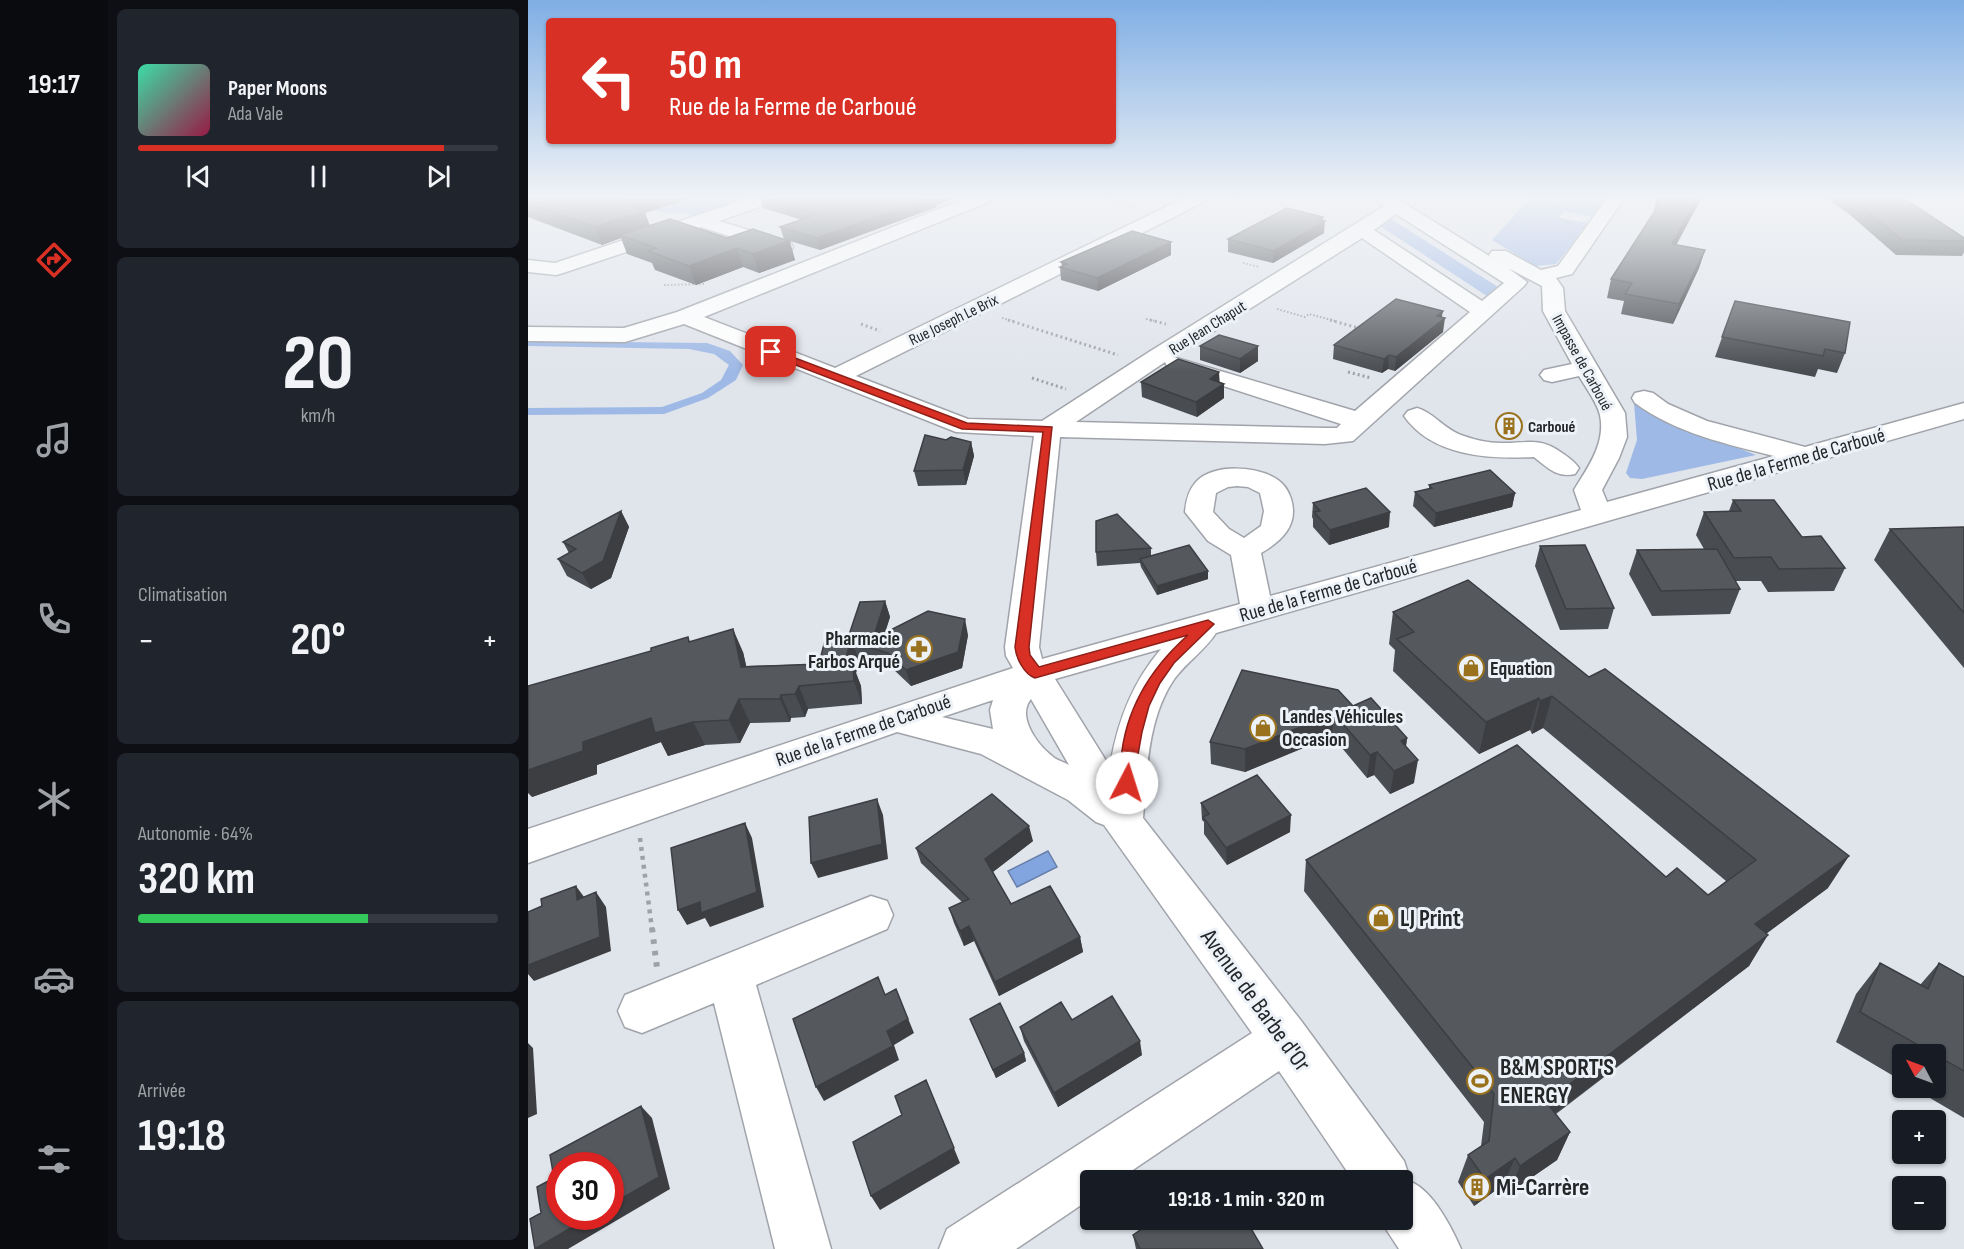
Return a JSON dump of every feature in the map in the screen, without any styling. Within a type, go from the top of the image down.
[{"type":"street","points":[[528,278],[594,255]]},
{"type":"street","points":[[808,255],[825,261]]},
{"type":"street","points":[[528,334],[625,335],[685,317],[839,255]]},
{"type":"street","name":"Rue Joseph Le Brix","points":[[834,377],[1082,255]]},
{"type":"street","name":"Rue Jean Chaput","points":[[1048,429],[1321,255]]},
{"type":"street","points":[[1400,255],[1484,312]]},
{"type":"street","points":[[685,317],[965,427],[1344,435],[1517,282],[1477,255]]},
{"type":"street","points":[[1499,255],[1553,278],[1572,255]]},
{"type":"street","points":[[528,266],[556,268]]},
{"type":"street","name":"Impasse de Carboué","points":[[1553,278],[1554,311],[1612,413],[1614,437],[1588,490],[1597,515]]},
{"type":"street","points":[[1152,361],[1359,422]]},
{"type":"street","points":[[1552,375],[1586,368]]},
{"type":"street","points":[[1644,398],[1656,408],[1681,420],[1806,456]]},
{"type":"street","name":"Rue de la Ferme de Carboué","points":[[528,846],[1035,673],[1964,411]]},
{"type":"street","points":[[1417,416],[1436,434],[1456,443],[1499,451],[1540,449],[1565,468]]},
{"type":"street","points":[[1035,673],[1023,656],[1022,647],[1048,429]]},
{"type":"street","points":[[1498,470],[1600,468],[1611,486],[1634,504]]},
{"type":"street","points":[[1245,550],[1257,611]]},
{"type":"street","points":[[1123,822],[1129,754],[1142,706],[1169,659],[1208,624]]},
{"type":"street","name":"Avenue de Barbe d'Or","points":[[1041,767],[1022,749],[1007,722],[1010,700],[1035,673],[1123,822],[1285,1039],[1378,1170]]},
{"type":"street","name":"Avenue de Barbe d'Or","points":[[895,719],[992,743],[1082,789],[1123,822]]},
{"type":"street","points":[[652,1007],[870,915]]},
{"type":"street","points":[[729,975],[802,1249]]},
{"type":"street","points":[[967,1249],[1285,1039]]},
{"type":"street","points":[[1413,1221],[1433,1249]]},
{"type":"path","points":[[1247,301],[1305,317],[1309,314],[1364,329]]},
{"type":"path","points":[[973,309],[1152,361]]},
{"type":"path","points":[[636,808],[652,1007]]},
{"type":"shaded area","points":[[1425,255],[1448,255],[1498,287],[1487,296]]},
{"type":"shaded area","points":[[1517,255],[1563,255],[1556,264],[1535,266]]},
{"type":"shaded area","points":[[528,341],[707,343],[730,351],[743,365],[736,380],[708,398],[664,414],[528,415],[528,408],[662,407],[702,393],[721,380],[729,365],[714,354],[689,349],[528,346]]},
{"type":"shaded area","points":[[1634,403],[1667,420],[1756,455],[1642,479],[1630,478],[1626,473],[1637,440]]},
{"type":"shaded area","points":[[1048,851],[1057,867],[1017,887],[1008,871]]},
{"type":"building","points":[[660,255],[718,255],[689,266]]},
{"type":"building","points":[[1076,255],[1144,255],[1097,278],[1060,267],[1067,264],[1061,262]]},
{"type":"building","points":[[1626,255],[1702,255],[1679,304],[1625,294],[1632,283],[1611,279]]},
{"type":"building","points":[[1396,299],[1443,311],[1437,316],[1445,318],[1396,357],[1389,355],[1384,359],[1334,345]]},
{"type":"building","points":[[1735,301],[1850,322],[1845,353],[1825,349],[1823,356],[1722,337]]},
{"type":"building","points":[[1219,335],[1258,346],[1240,359],[1200,346]]},
{"type":"building","points":[[1178,359],[1219,372],[1210,379],[1224,384],[1196,402],[1141,382]]},
{"type":"building","points":[[925,435],[946,440],[951,437],[971,442],[963,470],[914,471]]},
{"type":"building","points":[[1490,470],[1515,493],[1436,513],[1415,492],[1432,488],[1429,485]]},
{"type":"building","points":[[1366,488],[1390,512],[1330,530],[1314,512],[1320,511],[1313,503]]},
{"type":"building","points":[[1733,500],[1774,500],[1802,537],[1821,536],[1845,568],[1779,569],[1771,557],[1734,558],[1704,512],[1741,511]]},
{"type":"building","points":[[621,511],[603,561],[582,573],[558,559],[576,549],[563,542]]},
{"type":"building","points":[[1117,514],[1151,548],[1096,552],[1096,521]]},
{"type":"building","points":[[1964,527],[1964,613],[1890,529]]},
{"type":"building","points":[[1189,545],[1208,571],[1157,586],[1140,559]]},
{"type":"building","points":[[1585,545],[1614,608],[1566,609],[1540,546]]},
{"type":"building","points":[[1717,549],[1740,589],[1661,591],[1637,550]]},
{"type":"building","points":[[1468,580],[1589,677],[1605,669],[1849,856],[1755,924],[1768,935],[1546,1102],[1570,1132],[1520,1166],[1515,1158],[1485,1179],[1468,1155],[1489,1141],[1494,1094],[1306,860],[1517,745],[1666,877],[1677,868],[1708,895],[1756,860],[1552,696],[1540,701],[1539,698],[1486,722],[1397,639],[1414,632],[1393,612]]},
{"type":"building","points":[[885,601],[873,639],[928,611],[965,619],[958,652],[906,670],[888,653],[853,643],[851,638],[848,638],[860,602]]},
{"type":"building","points":[[733,629],[741,667],[819,664],[825,640],[851,638],[845,663],[853,663],[854,681],[799,686],[795,694],[781,695],[780,699],[739,699],[729,720],[693,722],[655,733],[651,718],[583,742],[583,751],[528,770],[528,686],[651,651],[651,648],[688,637],[689,642]]},
{"type":"building","points":[[1242,670],[1338,690],[1353,706],[1371,698],[1407,738],[1401,741],[1418,760],[1394,771],[1377,752],[1370,755],[1334,714],[1245,749],[1210,742]]},
{"type":"building","points":[[1257,775],[1291,815],[1226,848],[1203,817],[1209,814],[1201,803]]},
{"type":"building","points":[[992,794],[1029,826],[985,859],[1011,904],[1050,886],[1080,937],[995,982],[969,926],[960,931],[949,908],[969,899],[916,848]]},
{"type":"building","points":[[877,799],[882,844],[811,863],[809,817]]},
{"type":"building","points":[[745,823],[757,892],[701,913],[700,902],[678,910],[671,848]]},
{"type":"building","points":[[576,886],[577,900],[596,892],[600,937],[528,965],[528,912],[542,906],[541,899]]},
{"type":"building","points":[[1880,963],[1928,989],[1939,963],[1964,977],[1964,1071],[1946,1061],[1946,1044],[1916,1044],[1860,1012]]},
{"type":"building","points":[[878,977],[885,995],[896,989],[908,1019],[887,1031],[893,1046],[816,1087],[793,1019]]},
{"type":"building","points":[[1112,996],[1140,1041],[1054,1093],[1020,1027],[1061,1002],[1072,1020]]},
{"type":"building","points":[[1000,1003],[1024,1053],[993,1070],[970,1019]]},
{"type":"building","points":[[926,1080],[954,1148],[871,1196],[853,1142],[902,1115],[895,1096]]},
{"type":"building","points":[[641,1106],[659,1177],[624,1197],[624,1152],[556,1152]]},
{"type":"building","points":[[546,1182],[546,1230],[567,1230],[535,1249],[530,1219],[541,1213],[537,1187]]},
{"type":"building","points":[[1140,1230],[1252,1230],[1263,1249],[1140,1249],[1133,1235]]},
{"type":"place","name":"Carboué","points":[[1509,426]]},
{"type":"place","name":"Pharmacie Farbos Arqué","points":[[919,649]]},
{"type":"place","name":"Equation","points":[[1471,668]]},
{"type":"place","name":"Landes Véhicules Occasion","points":[[1263,728]]},
{"type":"place","name":"LJ Print","points":[[1381,918]]},
{"type":"place","name":"B&M SPORT'S ENERGY","points":[[1480,1081]]},
{"type":"place","name":"Mi-Carrère","points":[[1477,1187]]},
{"type":"route","points":[[771,352],[965,427],[1048,429],[1022,647],[1023,656],[1035,673],[1208,624],[1169,659],[1154,682],[1142,706],[1134,732],[1129,754],[1127,783]]}]
